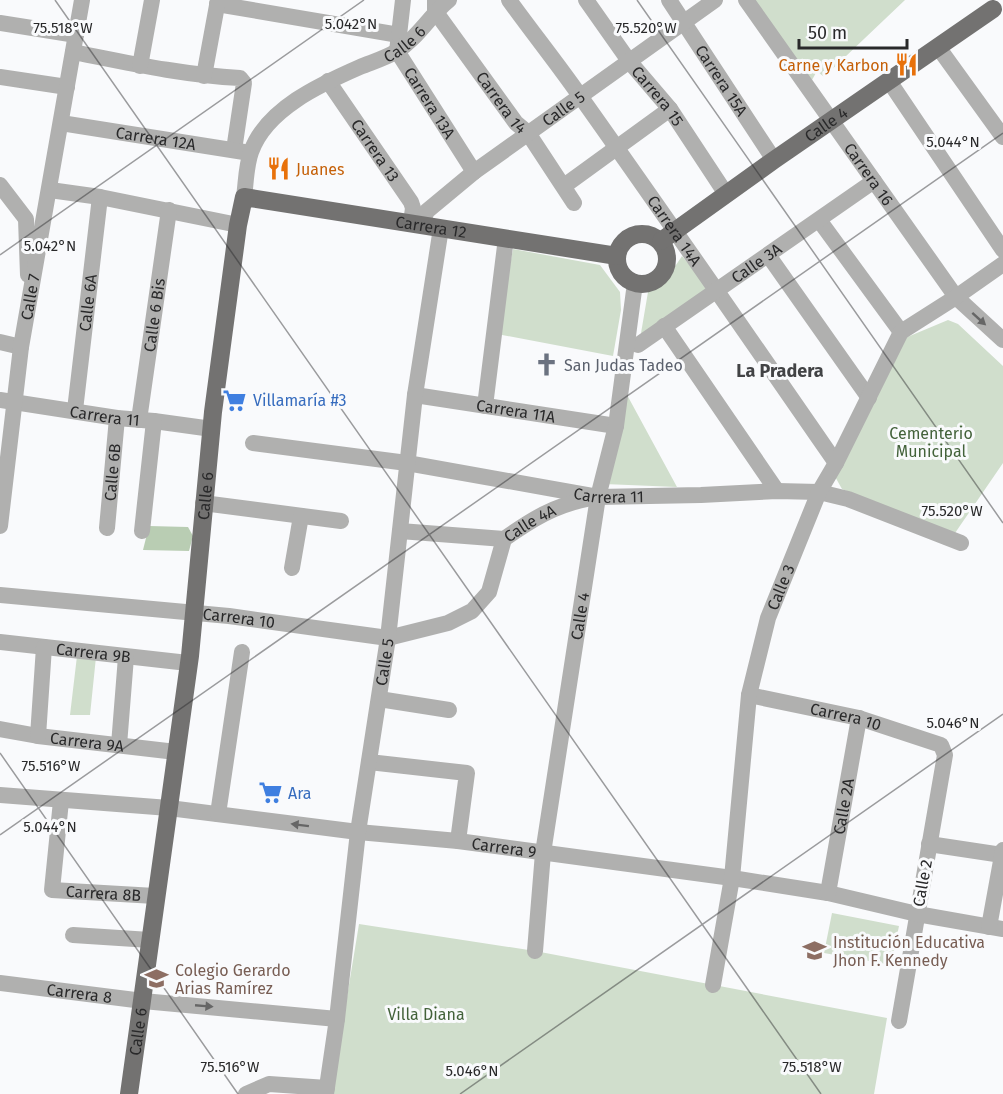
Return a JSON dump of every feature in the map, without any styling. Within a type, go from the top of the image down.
[{"type":"main road","name":"Calle 4","points":[[668,236],[995,8]]},
{"type":"main road","name":"Carrera 12","points":[[244,197],[617,256]]},
{"type":"main road","name":"Calle 6","points":[[129,1094],[188,663],[203,503],[238,225],[244,197]]},
{"type":"main road","points":[[644,233],[653,236],[668,236],[668,262],[664,272],[656,280],[646,284],[635,284],[621,273],[617,256],[626,240],[644,233]]},
{"type":"street","name":"Calle 7","points":[[0,526],[7,401],[29,312],[82,0]]},
{"type":"street","points":[[140,66],[152,0]]},
{"type":"street","name":"Calle 6","points":[[398,43],[403,0]]},
{"type":"street","name":"Calle 6","points":[[243,152],[279,112],[328,81],[398,43],[413,39],[435,6],[449,0]]},
{"type":"street","name":"Carrera 14A","points":[[509,0],[580,96],[668,236],[717,290],[836,463]]},
{"type":"street","name":"Carrera 15","points":[[586,0],[629,61],[670,109],[726,194]]},
{"type":"street","name":"Carrera 15A","points":[[669,0],[774,160]]},
{"type":"street","name":"Calle 5","points":[[416,224],[427,211],[474,172],[715,0]]},
{"type":"street","name":"Carrera 16","points":[[746,0],[956,297],[1003,340]]},
{"type":"street","points":[[73,52],[204,76],[218,2],[398,43]]},
{"type":"street","name":"Carrera 14","points":[[435,6],[516,123],[528,133],[574,203]]},
{"type":"street","points":[[0,23],[76,35]]},
{"type":"street","name":"Carrera 13A","points":[[398,43],[474,172]]},
{"type":"street","points":[[938,47],[1003,138]]},
{"type":"street","points":[[0,76],[68,87]]},
{"type":"street","name":"Calle 6","points":[[204,76],[240,78],[244,83],[244,197]]},
{"type":"street","name":"Carrera 13","points":[[328,81],[411,202],[416,224]]},
{"type":"street","points":[[889,81],[1003,250]]},
{"type":"street","points":[[564,186],[670,109]]},
{"type":"street","name":"Carrera 12A","points":[[61,123],[243,152]]},
{"type":"street","name":"Calle 3A","points":[[638,345],[874,181]]},
{"type":"street","points":[[0,186],[26,219],[29,312]]},
{"type":"street","points":[[50,190],[100,197],[238,225]]},
{"type":"street","name":"Calle 6A","points":[[75,410],[100,197]]},
{"type":"street","name":"Calle 6 Bis","points":[[147,420],[169,210]]},
{"type":"street","points":[[819,220],[901,332],[1003,264]]},
{"type":"street","name":"Calle 5","points":[[327,1091],[358,832],[388,638],[407,463],[441,228]]},
{"type":"street","points":[[485,406],[506,238]]},
{"type":"street","points":[[768,255],[868,398]]},
{"type":"street","name":"Calle 4","points":[[535,951],[543,853],[598,497],[616,426],[635,284]]},
{"type":"street","points":[[664,327],[777,491]]},
{"type":"street","name":"Calle 3","points":[[713,986],[732,878],[749,695],[768,618],[819,492],[836,463],[901,332]]},
{"type":"street","points":[[0,342],[21,347]]},
{"type":"street","name":"Carrera 11A","points":[[416,394],[616,426]]},
{"type":"street","name":"Carrera 11","points":[[7,401],[117,418],[212,429]]},
{"type":"street","name":"Calle 6B","points":[[107,528],[117,418]]},
{"type":"street","points":[[142,531],[147,420]]},
{"type":"street","name":"Carrera 11","points":[[253,443],[407,463],[598,497],[777,491],[819,492],[848,499],[961,543]]},
{"type":"street","name":"Calle 4A","points":[[472,611],[489,592],[504,539],[545,512],[571,502],[598,497]]},
{"type":"street","points":[[203,503],[341,521]]},
{"type":"street","points":[[292,568],[301,516]]},
{"type":"street","points":[[400,531],[504,539]]},
{"type":"street","name":"Carrera 10","points":[[0,595],[194,612],[388,638],[447,623],[472,611]]},
{"type":"street","name":"Carrera 9B","points":[[0,642],[188,663]]},
{"type":"street","points":[[38,736],[44,647]]},
{"type":"street","points":[[218,814],[242,652]]},
{"type":"street","points":[[119,745],[126,657]]},
{"type":"street","name":"Carrera 10","points":[[749,695],[859,718],[940,745]]},
{"type":"street","points":[[379,699],[449,710]]},
{"type":"street","name":"Calle 2A","points":[[828,894],[859,718]]},
{"type":"street","name":"Carrera 9A","points":[[0,729],[38,736],[176,752]]},
{"type":"street","name":"Calle 2","points":[[900,1021],[945,755],[940,745]]},
{"type":"street","points":[[369,762],[467,773],[458,841]]},
{"type":"street","name":"Carrera 9","points":[[0,795],[169,808],[358,832],[458,841],[732,878],[828,894],[917,914],[996,928]]},
{"type":"street","name":"Carrera 8B","points":[[61,801],[52,890],[155,896]]},
{"type":"street","points":[[929,844],[1003,852],[996,928]]},
{"type":"street","points":[[73,935],[150,940]]},
{"type":"street","name":"Carrera 8","points":[[0,983],[143,1001],[337,1018]]},
{"type":"street","points":[[246,1094],[269,1084],[327,1091]]},
{"type":"green space","points":[[753,0],[905,0],[824,77],[817,71],[812,80]]},
{"type":"green space","points":[[513,249],[600,265],[620,292],[621,310],[613,356],[497,334]]},
{"type":"green space","points":[[682,256],[710,289],[640,339],[648,292],[665,280]]},
{"type":"green space","name":"Cementerio Municipal","points":[[948,320],[958,324],[1003,366],[1003,463],[953,536],[842,489],[833,473],[905,338]]},
{"type":"green space","points":[[626,393],[677,487],[604,484]]},
{"type":"green space","points":[[149,526],[188,527],[193,536],[189,551],[143,550]]},
{"type":"green space","points":[[77,656],[96,657],[90,715],[70,715]]},
{"type":"green space","points":[[832,913],[899,926],[891,965],[824,953]]},
{"type":"green space","name":"Villa Diana","points":[[359,924],[535,951],[887,1018],[874,1094],[331,1094]]},
{"type":"place","name":"Carne y Karbon","points":[[907,65]]},
{"type":"place","name":"Juanes","points":[[278,169]]},
{"type":"place","name":"San Judas Tadeo","points":[[546,365]]},
{"type":"place","name":"Villamaría #3","points":[[235,400]]},
{"type":"place","name":"Ara","points":[[270,793]]},
{"type":"place","name":"Institución Educativa Jhon F. Kennedy","points":[[815,951]]},
{"type":"place","name":"Colegio Gerardo Arias Ramírez","points":[[157,979]]},
{"type":"district","name":"La Pradera","points":[[780,371]]}]
